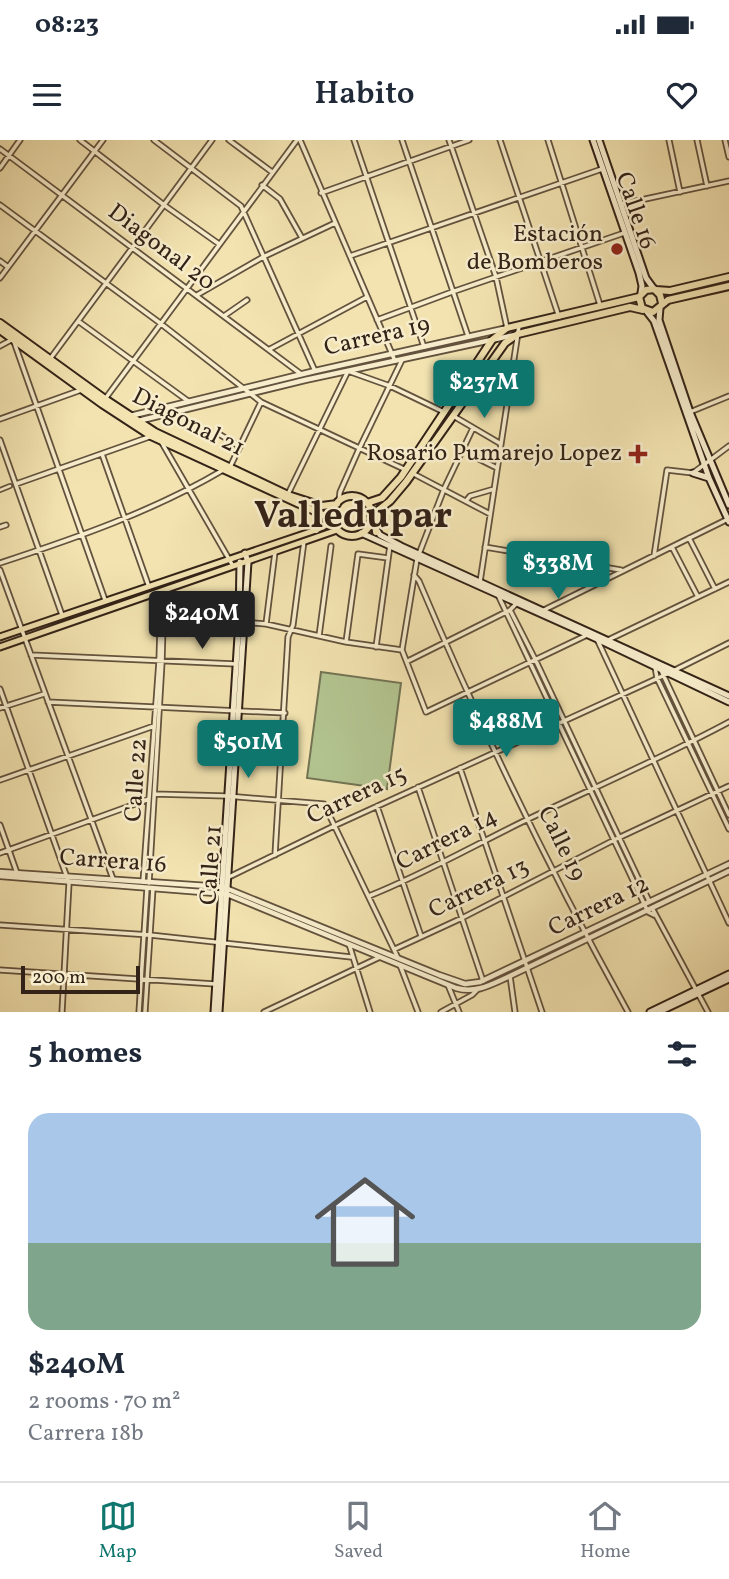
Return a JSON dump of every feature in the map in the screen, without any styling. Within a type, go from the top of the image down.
[{"type":"highway","points":[[729,277],[670,291],[648,289],[640,295],[640,305],[645,311],[653,312],[661,305],[729,286]]},
{"type":"highway","points":[[655,290],[660,295],[661,305]]},
{"type":"highway","name":"Carrera 19","points":[[518,330],[640,295]]},
{"type":"highway","name":"Carrera 19","points":[[507,328],[518,330],[630,307],[645,311]]},
{"type":"highway","name":"Diagonal 21","points":[[0,323],[130,419]]},
{"type":"highway","points":[[507,328],[492,340],[409,472],[377,501],[367,503],[353,496],[338,502],[333,520],[337,530],[351,536],[361,533],[454,416],[501,347],[518,330]]},
{"type":"highway","name":"Diagonal 21","points":[[0,330],[83,390],[153,434],[169,449],[227,468],[333,520]]},
{"type":"highway","name":"Diagonal 21","points":[[153,434],[288,495],[322,506],[338,502]]},
{"type":"highway","points":[[367,503],[371,519]]},
{"type":"highway","points":[[376,532],[375,521],[380,510]]},
{"type":"highway","points":[[316,530],[317,511]]},
{"type":"main road","name":"Calle 16","points":[[593,140],[620,204],[646,278],[655,290]]},
{"type":"main road","name":"Calle 16","points":[[599,140],[624,233],[641,282],[640,295]]},
{"type":"main road","points":[[661,305],[659,320],[707,463],[709,478],[728,521]]},
{"type":"main road","points":[[645,311],[654,321],[707,463],[729,505]]},
{"type":"main road","points":[[693,473],[709,478]]},
{"type":"main road","points":[[371,519],[376,532],[418,556],[499,597],[597,637]]},
{"type":"main road","points":[[0,637],[316,530],[333,520]]},
{"type":"main road","points":[[0,648],[337,530]]},
{"type":"main road","points":[[361,533],[544,610],[729,702]]},
{"type":"main road","name":"Calle 21","points":[[217,1012],[248,562],[245,553]]},
{"type":"main road","name":"Calle 21","points":[[238,555],[241,564],[242,620]]},
{"type":"main road","points":[[660,669],[674,670],[729,696]]},
{"type":"main road","name":"Calle 21","points":[[225,890],[229,877],[231,796]]},
{"type":"main road","points":[[650,1012],[729,977]]},
{"type":"main road","points":[[659,1012],[696,992]]},
{"type":"street","points":[[0,167],[20,140]]},
{"type":"street","points":[[80,140],[219,244]]},
{"type":"street","points":[[0,278],[103,140]]},
{"type":"street","points":[[154,140],[240,206],[315,370]]},
{"type":"street","points":[[50,359],[212,140]]},
{"type":"street","points":[[229,140],[272,172]]},
{"type":"street","points":[[105,400],[298,140],[395,361]]},
{"type":"street","points":[[355,140],[424,346]]},
{"type":"street","points":[[402,140],[468,336]]},
{"type":"street","points":[[449,140],[496,277],[507,328]]},
{"type":"street","points":[[321,192],[469,140]]},
{"type":"street","points":[[500,140],[559,317]]},
{"type":"street","points":[[548,140],[601,307]]},
{"type":"street","points":[[669,140],[680,192]]},
{"type":"street","points":[[696,140],[707,186]]},
{"type":"street","points":[[725,140],[729,157]]},
{"type":"street","name":"Diagonal 20","points":[[0,149],[302,374]]},
{"type":"street","points":[[350,256],[605,168]]},
{"type":"street","points":[[620,204],[729,181]]},
{"type":"street","points":[[262,186],[280,200],[302,238]]},
{"type":"street","points":[[0,205],[160,323],[261,402],[444,489],[490,514]]},
{"type":"street","points":[[195,295],[263,257],[335,223]]},
{"type":"street","points":[[377,320],[624,233]]},
{"type":"street","points":[[0,261],[8,267]]},
{"type":"street","points":[[269,350],[367,297]]},
{"type":"street","points":[[224,316],[247,300]]},
{"type":"street","points":[[78,321],[188,401]]},
{"type":"street","name":"Carrera 19","points":[[130,419],[243,387],[507,328]]},
{"type":"street","points":[[480,582],[518,330]]},
{"type":"street","name":"Carrera 19","points":[[130,419],[492,340],[518,330]]},
{"type":"street","points":[[0,346],[13,339],[105,600]]},
{"type":"street","points":[[338,502],[359,449],[402,360]]},
{"type":"street","points":[[288,495],[348,371],[390,386],[446,413]]},
{"type":"street","points":[[0,419],[83,390]]},
{"type":"street","points":[[690,412],[729,396]]},
{"type":"street","points":[[0,563],[125,517],[189,490],[227,468],[261,402]]},
{"type":"street","points":[[454,416],[501,444]]},
{"type":"street","points":[[473,428],[444,489],[418,556],[414,575],[402,650],[426,712],[529,661],[597,637],[729,582]]},
{"type":"street","points":[[16,484],[153,434]]},
{"type":"street","points":[[219,434],[240,447]]},
{"type":"street","points":[[0,440],[62,615]]},
{"type":"street","points":[[654,556],[667,470],[693,473],[729,446]]},
{"type":"street","points":[[169,449],[233,567]]},
{"type":"street","points":[[102,454],[149,587]]},
{"type":"street","points":[[479,459],[497,468]]},
{"type":"street","points":[[0,490],[10,486]]},
{"type":"street","points":[[466,501],[470,496],[494,489]]},
{"type":"street","points":[[544,610],[728,521]]},
{"type":"street","points":[[0,527],[6,525]]},
{"type":"street","points":[[689,538],[715,589]]},
{"type":"street","points":[[275,855],[288,637],[304,541]]},
{"type":"street","points":[[376,646],[390,545]]},
{"type":"street","points":[[319,636],[331,546]]},
{"type":"street","points":[[485,547],[623,571]]},
{"type":"street","points":[[672,547],[698,597]]},
{"type":"street","points":[[266,624],[275,552]]},
{"type":"street","points":[[346,642],[358,554],[388,558]]},
{"type":"street","points":[[0,570],[114,881]]},
{"type":"street","name":"Calle 19","points":[[414,575],[495,751],[586,936],[628,1012]]},
{"type":"street","name":"Calle 22","points":[[148,884],[164,615],[163,590]]},
{"type":"street","name":"Calle 22","points":[[161,662],[163,590]]},
{"type":"street","points":[[499,597],[535,659],[561,721],[647,903],[708,1012]]},
{"type":"street","points":[[408,661],[507,611],[517,603]]},
{"type":"street","points":[[507,611],[529,661],[561,721]]},
{"type":"street","points":[[164,615],[242,620],[346,642],[402,650]]},
{"type":"street","points":[[597,637],[729,923]]},
{"type":"street","name":"Carrera 15","points":[[229,877],[495,751],[657,678],[660,669],[674,670],[729,643]]},
{"type":"street","points":[[30,655],[239,664]]},
{"type":"street","points":[[660,669],[657,678],[729,815]]},
{"type":"street","points":[[660,669],[692,742],[710,794],[729,829]]},
{"type":"street","points":[[0,689],[69,883],[62,1012]]},
{"type":"street","points":[[0,708],[44,694]]},
{"type":"street","points":[[48,702],[285,713]]},
{"type":"street","name":"Calle 22","points":[[139,1012],[147,935],[149,799],[158,706]]},
{"type":"street","name":"Carrera 14","points":[[369,896],[403,883],[485,840],[729,722]]},
{"type":"street","points":[[0,780],[154,726]]},
{"type":"street","points":[[460,768],[542,1012]]},
{"type":"street","name":"Carrera 13","points":[[395,949],[729,786]]},
{"type":"street","points":[[225,890],[463,983],[483,981],[418,787]]},
{"type":"street","points":[[154,794],[231,796],[324,804],[395,949],[418,1012]]},
{"type":"street","points":[[0,853],[149,799]]},
{"type":"street","points":[[377,806],[421,936]]},
{"type":"street","points":[[0,825],[17,873]]},
{"type":"street","name":"Carrera 12","points":[[586,936],[652,912],[729,864]]},
{"type":"street","name":"Carrera 12","points":[[483,981],[586,936],[647,903],[729,871]]},
{"type":"street","name":"Carrera 16","points":[[0,874],[69,883],[148,884]]},
{"type":"street","name":"Carrera 16","points":[[0,874],[67,876],[225,890]]},
{"type":"street","points":[[225,890],[447,984],[463,990],[477,990]]},
{"type":"street","points":[[0,925],[147,935],[351,957]]},
{"type":"street","points":[[349,942],[351,957],[358,969],[370,1012]]},
{"type":"street","points":[[264,1012],[382,956]]},
{"type":"street","name":"Carrera 12","points":[[477,990],[510,976],[527,964]]},
{"type":"street","points":[[0,970],[218,984]]},
{"type":"street","points":[[510,976],[515,1012]]},
{"type":"street","name":"Calle 22","points":[[144,980],[145,1012]]},
{"type":"street","points":[[447,984],[459,1012]]},
{"type":"street","points":[[441,1012],[477,990]]},
{"type":"green space","points":[[321,672],[401,683],[387,789],[307,778]]},
{"type":"place","name":"Estación de Bomberos","points":[[617,249]]},
{"type":"place","name":"Rosario Pumarejo Lopez","points":[[638,454]]},
{"type":"district","name":"Valledupar","points":[[353,517]]}]
